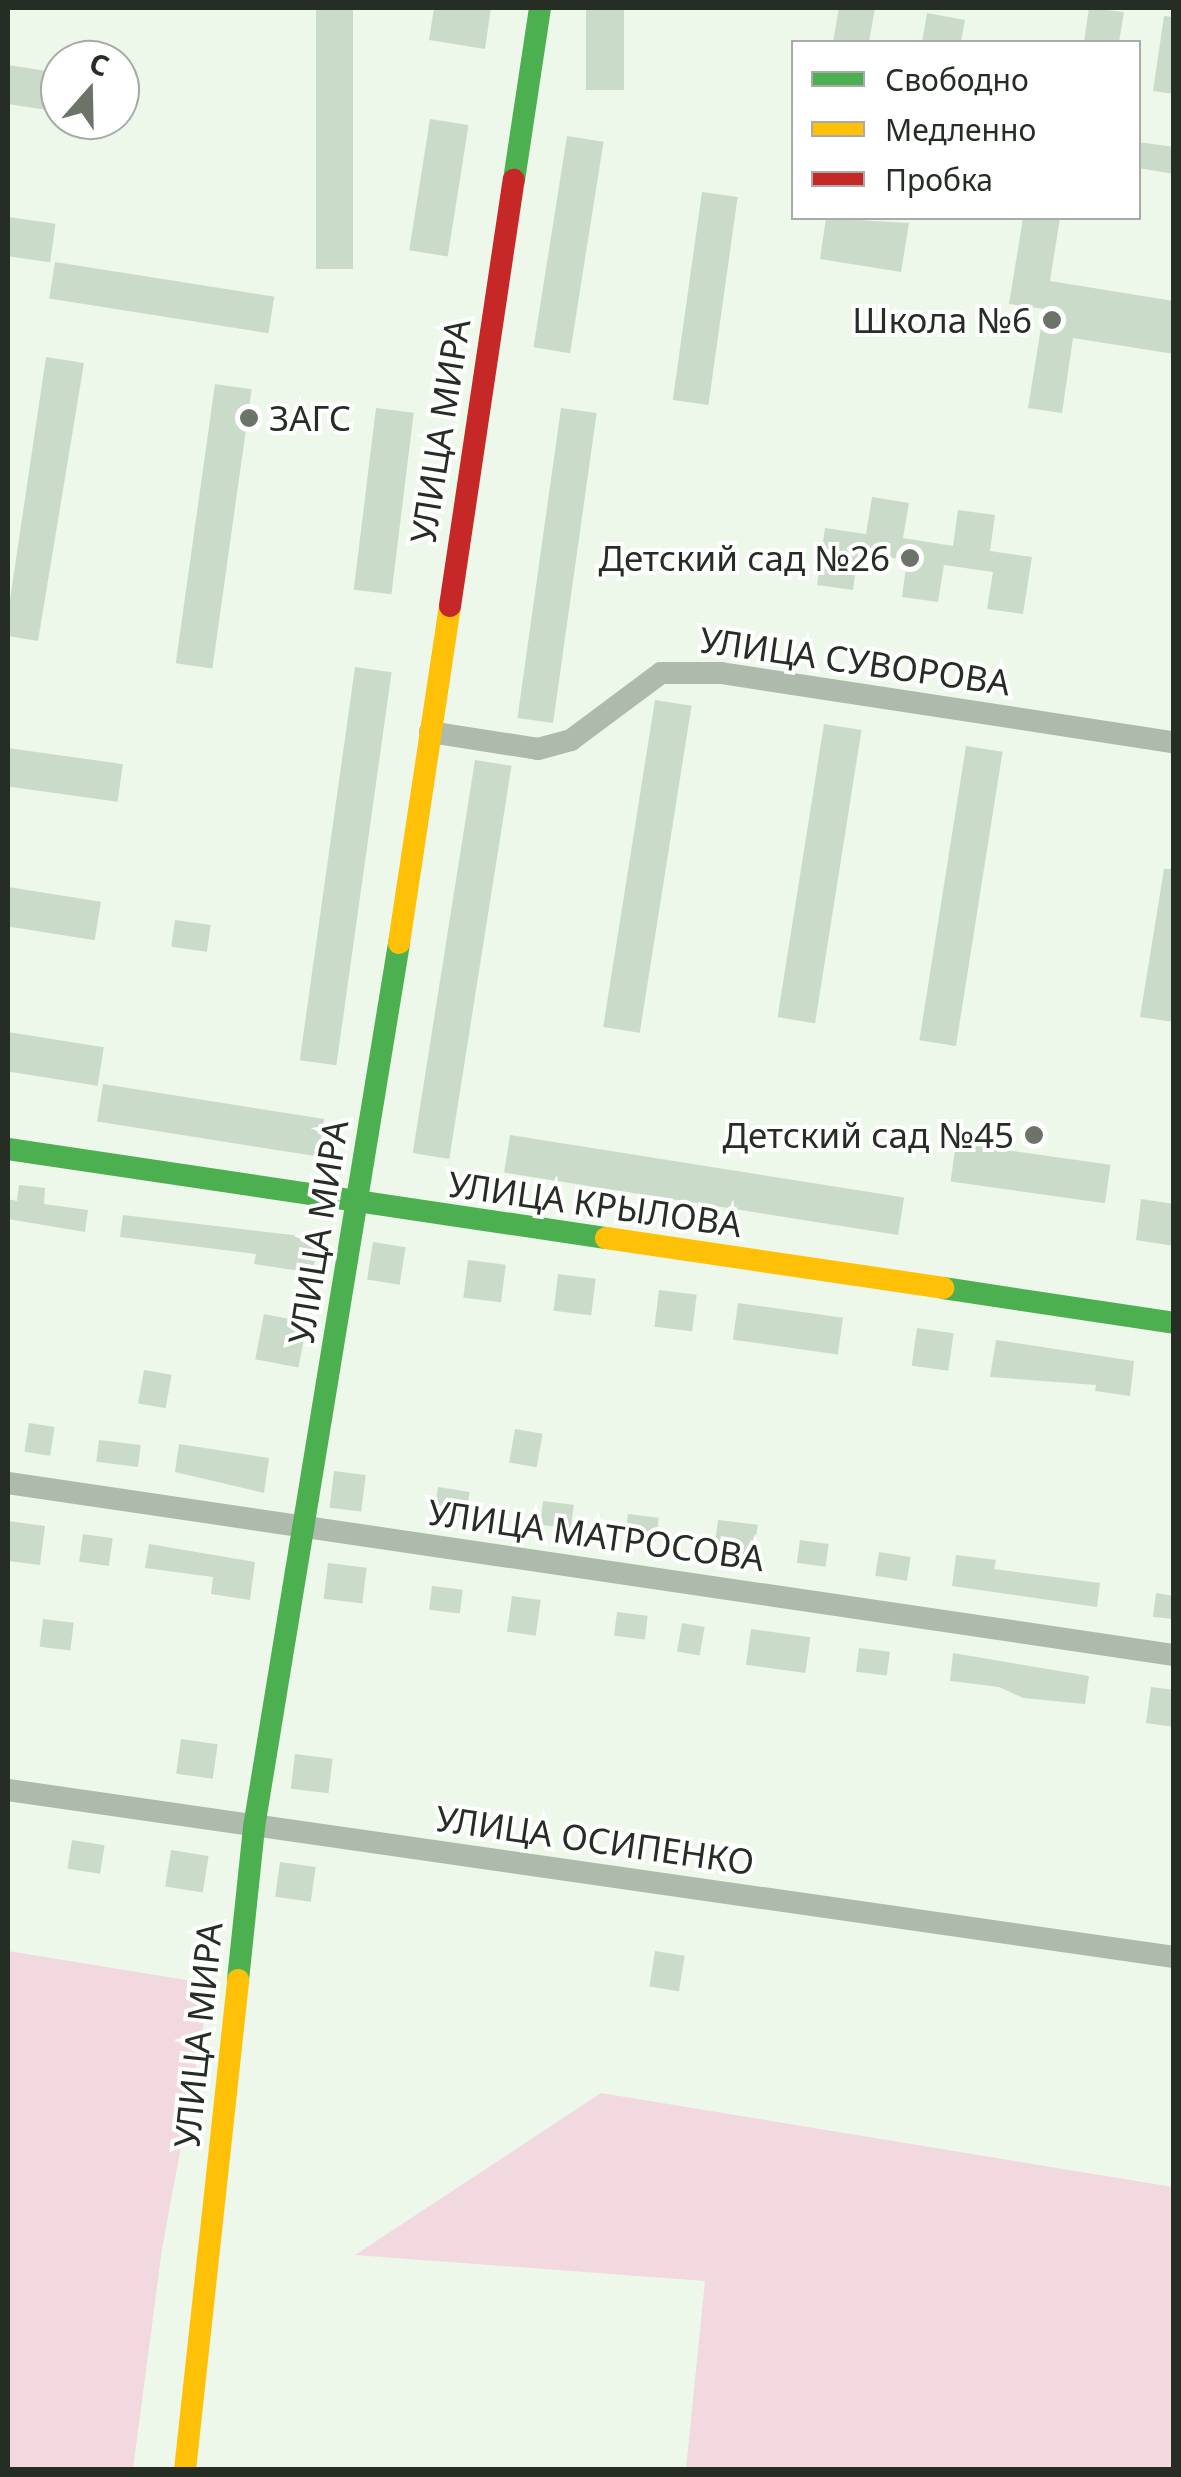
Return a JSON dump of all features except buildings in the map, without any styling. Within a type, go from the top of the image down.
[{"type":"street","name":"УЛИЦА МИРА","points":[[185,2470],[254,1827],[358,1205],[540,8]]},
{"type":"street","name":"УЛИЦА СУВОРОВА","points":[[430,732],[538,749],[572,740],[661,673],[704,673],[1174,742]]},
{"type":"street","name":"УЛИЦА КРЫЛОВА","points":[[8,1149],[358,1205],[1174,1323]]},
{"type":"street","name":"УЛИЦА МАТРОСОВА","points":[[8,1483],[1174,1655]]},
{"type":"street","name":"УЛИЦА ОСИПЕНКО","points":[[8,1790],[1174,1956]]},
{"type":"shaded area","points":[[8,1951],[211,1984],[162,2249],[133,2469],[8,2469]]},
{"type":"shaded area","points":[[601,2093],[1173,2187],[1173,2469],[686,2469],[705,2281],[355,2255]]},
{"type":"traffic: fast","points":[[514,180],[540,8]]},
{"type":"traffic: fast","points":[[238,1980],[254,1827],[399,943]]},
{"type":"traffic: fast","points":[[8,1149],[606,1238]]},
{"type":"traffic: fast","points":[[943,1288],[1174,1323]]},
{"type":"traffic: slow","points":[[399,943],[450,606]]},
{"type":"traffic: slow","points":[[606,1238],[943,1288]]},
{"type":"traffic: slow","points":[[185,2470],[238,1980]]},
{"type":"traffic: jam","points":[[450,606],[514,180]]},
{"type":"place","name":"Школа №6","points":[[1052,320]]},
{"type":"place","name":"ЗАГС","points":[[249,418]]},
{"type":"place","name":"Детский сад №26","points":[[910,558]]},
{"type":"place","name":"Детский сад №45","points":[[1034,1135]]}]
